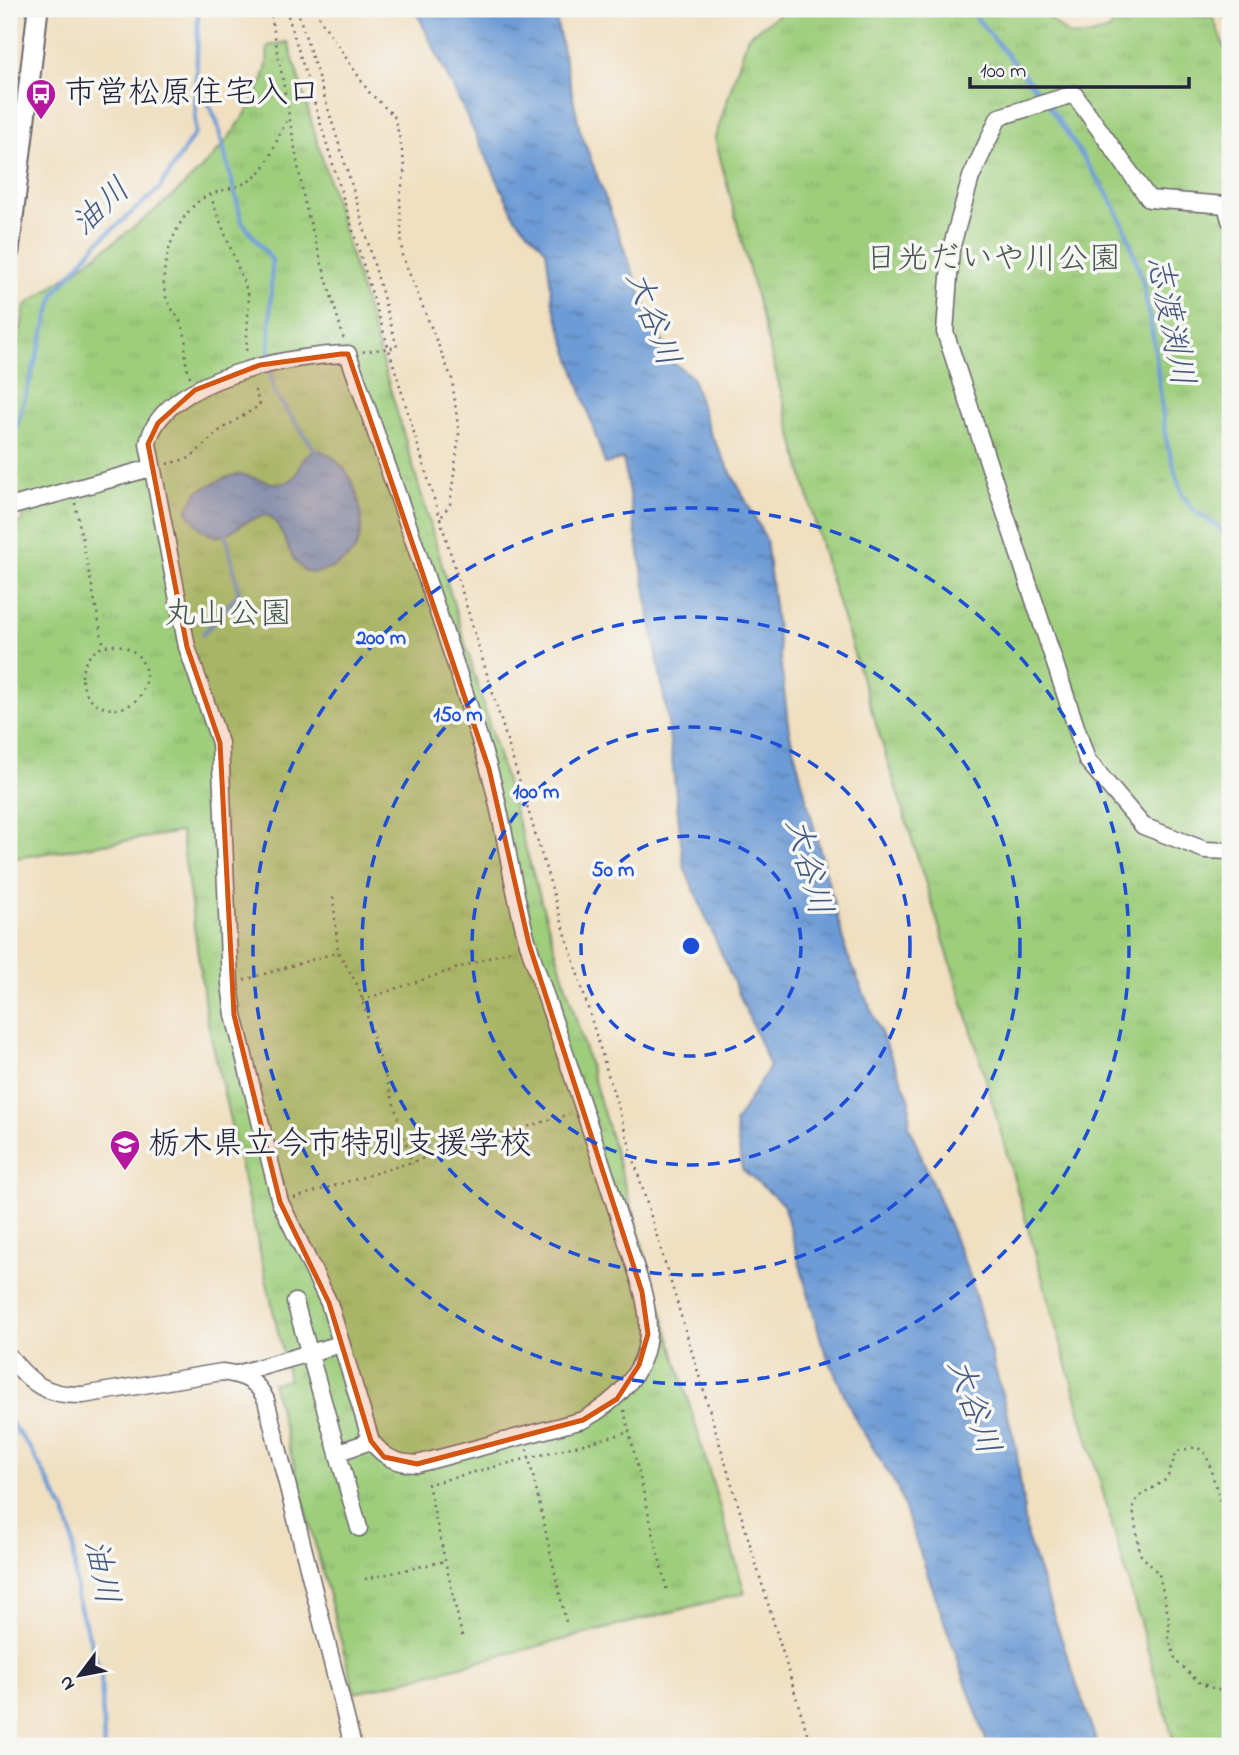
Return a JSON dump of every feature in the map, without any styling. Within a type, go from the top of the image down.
[{"type":"main road","points":[[9,251],[38,9]]},
{"type":"street","points":[[1230,220],[1226,205],[1149,199],[1074,94],[999,117],[971,177],[951,249],[945,332],[1087,760],[1143,827],[1205,850],[1230,851]]},
{"type":"street","points":[[348,354],[415,542],[489,769],[528,944],[647,1313],[645,1348],[639,1365],[617,1399],[583,1420],[417,1464],[398,1463],[384,1457],[371,1441],[329,1303],[280,1202],[234,1014],[230,984],[220,743],[187,647],[150,461],[150,433],[168,411],[195,390],[262,365],[348,354]]},
{"type":"street","points":[[9,507],[110,480],[150,461]]},
{"type":"street","points":[[295,1302],[315,1351],[359,1528]]},
{"type":"street","points":[[9,1356],[31,1382],[52,1392],[74,1395],[203,1374],[237,1374],[341,1343]]},
{"type":"street","points":[[237,1374],[257,1384],[266,1400],[353,1746]]},
{"type":"street","points":[[339,1452],[371,1441]]},
{"type":"path","points":[[270,9],[305,205],[348,354],[397,347],[360,212],[297,9]]},
{"type":"path","points":[[286,9],[391,348],[440,519],[811,1746]]},
{"type":"path","points":[[317,9],[320,19],[344,56],[369,92],[394,116],[397,126],[405,167],[400,198],[402,255],[453,379],[459,435],[450,504],[440,519]]},
{"type":"path","points":[[1048,9],[1054,14]]},
{"type":"path","points":[[195,390],[183,359],[186,341],[181,318],[170,305],[164,279],[178,228],[199,200],[239,187],[267,165],[279,132],[288,120]]},
{"type":"path","points":[[150,461],[158,455],[166,464],[190,458],[219,432],[260,405],[262,365],[246,354],[249,296],[210,195]]},
{"type":"path","points":[[75,503],[104,647]]},
{"type":"path","points":[[104,647],[125,647],[141,661],[146,681],[142,691],[128,706],[107,708],[97,704],[85,689],[83,668],[88,659],[104,647]]},
{"type":"path","points":[[333,897],[338,951],[359,986],[412,1164]]},
{"type":"path","points":[[362,1000],[528,944]]},
{"type":"path","points":[[230,984],[338,951]]},
{"type":"path","points":[[280,1202],[583,1110]]},
{"type":"path","points":[[617,1399],[630,1432],[667,1591]]},
{"type":"path","points":[[462,1636],[428,1484],[630,1432]]},
{"type":"path","points":[[524,1436],[566,1622]]},
{"type":"path","points":[[1230,1534],[1206,1454],[1197,1447],[1177,1451],[1167,1479],[1137,1497],[1133,1509],[1140,1554],[1159,1574],[1169,1619],[1169,1638],[1176,1661],[1200,1683],[1218,1690],[1230,1688]]},
{"type":"path","points":[[365,1579],[445,1560]]},
{"type":"highlighted area","points":[[341,354],[348,354],[489,769],[529,944],[642,1292],[648,1334],[639,1365],[617,1399],[583,1420],[417,1464],[384,1457],[371,1441],[329,1303],[280,1202],[234,1015],[220,743],[187,647],[148,444],[158,423],[195,390],[260,365]]},
{"type":"green space","name":"日光だいや川公園","points":[[787,9],[1041,9],[1065,32],[1077,37],[1110,30],[1119,9],[1166,9],[1172,15],[1213,17],[1230,62],[1230,1746],[1175,1746],[974,1038],[825,561],[715,138],[748,36]]},
{"type":"green space","name":"丸山公園","points":[[288,42],[745,1593],[355,1693],[272,1383],[289,1380],[207,1019],[181,832],[9,859],[9,526],[23,521],[15,488],[9,488],[9,397],[25,306],[163,204],[196,173],[226,141],[249,108],[266,70],[268,46]]},
{"type":"water","name":"大谷川","points":[[415,9],[554,9],[580,130],[650,318],[674,363],[692,377],[709,431],[766,539],[789,731],[847,954],[910,1100],[909,1126],[970,1276],[1016,1446],[1027,1537],[1098,1746],[988,1746],[897,1487],[854,1417],[822,1344],[783,1204],[742,1169],[735,1123],[770,1066],[684,867],[667,715],[623,459],[605,464],[553,304],[546,250],[515,217]]},
{"type":"water","points":[[317,450],[340,464],[355,489],[359,504],[361,519],[357,546],[350,556],[334,567],[314,573],[301,567],[295,561],[279,528],[268,515],[255,518],[218,536],[209,534],[199,526],[187,511],[197,492],[232,476],[243,475],[270,483],[286,483],[299,471],[303,458]]},
{"type":"waterway","name":"油川","points":[[13,439],[55,293],[99,241],[159,189],[195,133],[198,9]]},
{"type":"waterway","name":"志渡渕川","points":[[969,9],[1044,99]]},
{"type":"waterway","points":[[196,77],[217,122],[242,222],[272,260],[269,360]]},
{"type":"waterway","name":"志渡渕川","points":[[1049,106],[1112,201],[1127,233],[1142,279],[1154,342],[1166,440],[1182,494],[1193,510],[1219,527],[1230,545]]},
{"type":"waterway","points":[[270,369],[274,392],[318,454]]},
{"type":"waterway","points":[[203,634],[239,593],[225,531]]},
{"type":"waterway","name":"油川","points":[[9,1421],[30,1448],[65,1512],[72,1535],[77,1598],[101,1675],[104,1746]]},
{"type":"place","name":"市営松原住宅入口","points":[[41,121]]},
{"type":"place","name":"栃木県立今市特別支援学校","points":[[125,1172]]}]
